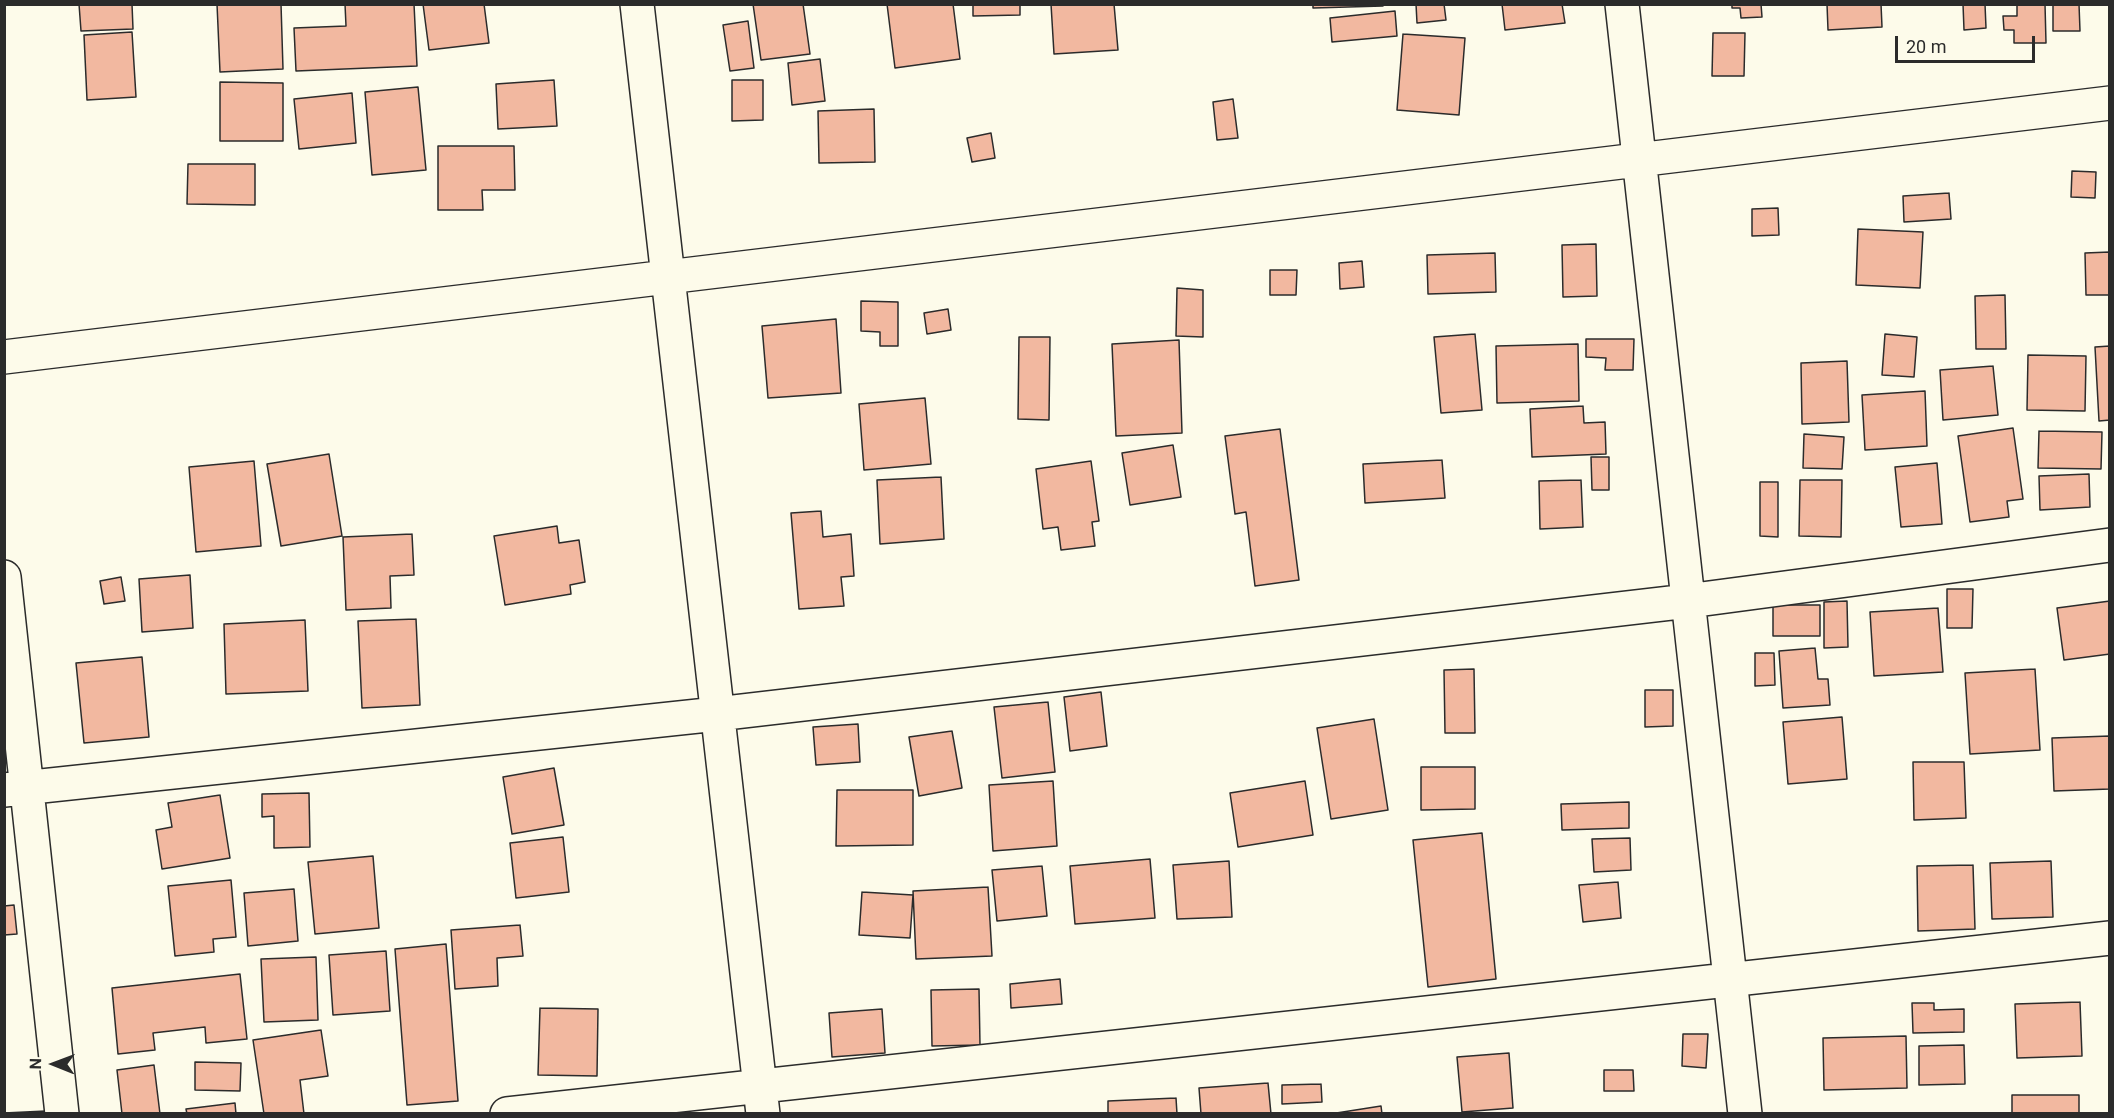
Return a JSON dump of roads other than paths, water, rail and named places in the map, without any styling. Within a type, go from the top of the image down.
[{"type":"street","points":[[637,4],[761,1099]]},
{"type":"street","points":[[1622,4],[1745,1113]]},
{"type":"street","points":[[4,357],[2109,103]]},
{"type":"street","points":[[16,788],[717,714],[1688,601],[2109,545]]},
{"type":"street","points":[[4,578],[16,788],[62,1113]]},
{"type":"street","points":[[507,1113],[761,1099],[1729,980],[2109,938]]}]
